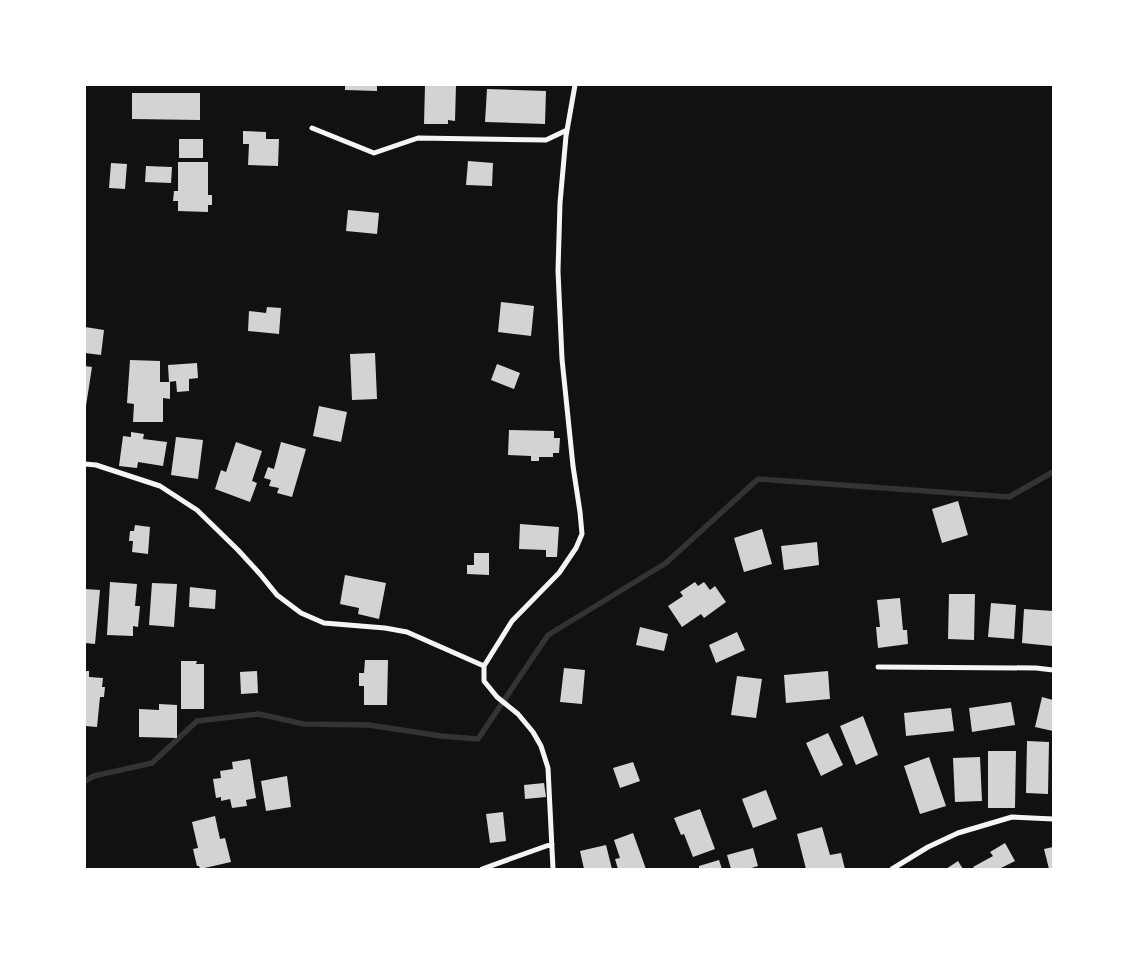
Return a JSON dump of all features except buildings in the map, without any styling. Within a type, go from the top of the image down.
[{"type":"street","points":[[553,869],[548,768],[542,746],[518,714],[497,697],[484,681],[484,666],[512,621],[559,573],[576,548],[582,534],[562,359],[558,271],[560,203],[567,130],[574,85]]},
{"type":"street","points":[[312,128],[374,152],[418,138],[546,140],[567,130]]},
{"type":"street","points":[[85,464],[160,486],[197,510],[238,550],[277,595],[301,613],[324,623],[385,628],[407,632],[484,666]]},
{"type":"street","points":[[878,667],[1036,668],[1053,670]]},
{"type":"street","points":[[892,869],[928,847],[958,833],[1012,817],[1053,819]]},
{"type":"street","points":[[482,869],[552,844]]},
{"type":"waterway","points":[[85,781],[94,776],[152,763],[197,721],[259,714],[304,724],[369,725],[441,736],[478,739],[548,635],[666,563],[758,479],[1009,497],[1053,472]]}]
